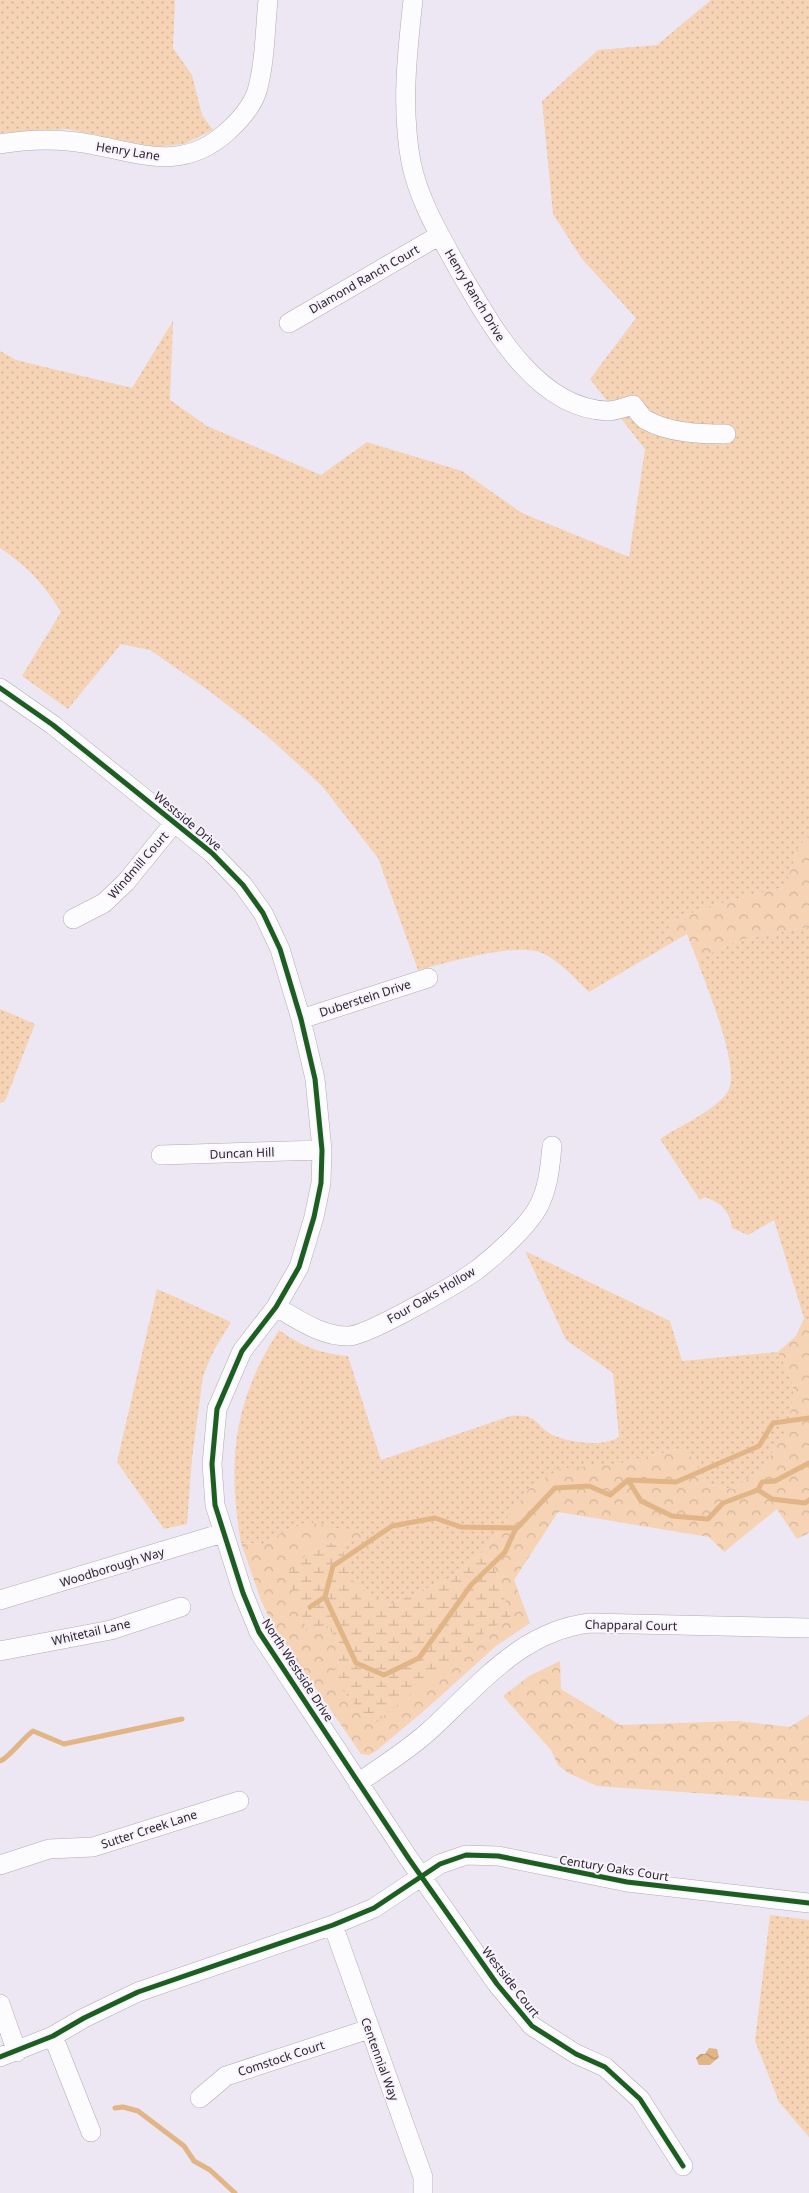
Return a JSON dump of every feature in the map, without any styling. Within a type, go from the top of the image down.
[{"type":"street","name":"Henry Lane","points":[[0,144],[40,139],[71,141],[128,153],[169,158],[197,152],[218,140],[235,124],[247,111],[256,92],[268,0]]},
{"type":"street","name":"Henry Ranch Drive","points":[[413,0],[405,90],[406,130],[416,180],[440,235],[496,333],[526,370],[545,385],[587,408],[610,411],[633,405],[645,419],[667,428],[703,434],[726,434]]},
{"type":"street","name":"Diamond Ranch Court","points":[[289,323],[440,235]]},
{"type":"street","name":"Westside Drive","points":[[0,688],[60,730],[217,858],[253,898],[280,949],[301,1019]]},
{"type":"street","name":"Windmill Court","points":[[73,918],[104,903],[126,882],[174,823]]},
{"type":"street","name":"Duberstein Drive","points":[[301,1019],[428,978]]},
{"type":"street","name":"North Westside Drive","points":[[301,1019],[314,1079],[322,1150],[321,1183],[314,1217],[299,1267],[276,1307],[242,1351],[217,1409],[212,1464],[216,1506],[243,1593],[259,1632],[316,1716],[358,1783],[422,1876]]},
{"type":"street","name":"Four Oaks Hollow","points":[[276,1307],[323,1332],[350,1336],[386,1322],[478,1269],[510,1239],[536,1210],[548,1181],[552,1146]]},
{"type":"street","name":"Duncan Hill","points":[[161,1155],[322,1150]]},
{"type":"street","name":"Woodborough Way","points":[[0,1600],[223,1533]]},
{"type":"street","name":"Whitetail Lane","points":[[0,1651],[112,1630],[181,1607]]},
{"type":"street","name":"Chapparal Court","points":[[358,1783],[402,1753],[428,1732],[508,1658],[540,1636],[568,1625],[590,1623],[809,1628]]},
{"type":"street","name":"Sutter Creek Lane","points":[[0,1865],[49,1849],[94,1847],[239,1801]]},
{"type":"street","name":"Century Oaks Court","points":[[422,1876],[451,1859],[481,1854],[627,1882],[809,1903]]},
{"type":"street","points":[[0,2004],[9,2054],[53,2036],[84,2018],[138,1992],[332,1925],[374,1908],[422,1876]]},
{"type":"street","name":"Westside Court","points":[[422,1876],[496,1984],[532,2026],[576,2054],[606,2067],[640,2099],[683,2166]]},
{"type":"street","name":"Centennial Way","points":[[332,1925],[423,2177],[423,2193]]},
{"type":"street","name":"Comstock Court","points":[[200,2098],[226,2076],[369,2029]]},
{"type":"street","points":[[53,2036],[91,2132]]},
{"type":"green space","points":[[0,0],[175,0],[173,48],[192,75],[202,115],[213,130],[184,144],[155,147],[67,129],[0,133]]},
{"type":"green space","points":[[711,0],[809,0],[809,836],[799,846],[785,887],[710,906],[671,921],[663,948],[589,992],[555,960],[542,953],[530,950],[480,955],[418,970],[378,858],[322,786],[266,735],[208,690],[150,650],[121,644],[68,709],[22,676],[61,612],[48,592],[34,576],[0,548],[0,351],[16,360],[132,388],[173,321],[170,400],[207,426],[321,475],[367,442],[462,471],[522,513],[629,557],[645,449],[590,379],[636,318],[582,259],[553,214],[542,101],[598,50],[657,45]]},
{"type":"green space","points":[[809,836],[809,927],[739,940],[697,960],[687,934],[663,948],[671,921],[710,906],[785,887],[799,846]]},
{"type":"green space","points":[[809,927],[809,1322],[804,1318],[774,1220],[748,1235],[732,1228],[724,1208],[705,1197],[700,1200],[660,1139],[713,1107],[727,1093],[731,1082],[727,1048],[715,1008],[697,960],[739,940]]},
{"type":"green space","points":[[0,1009],[35,1024],[5,1101],[0,1103]]},
{"type":"green space","points":[[525,1251],[670,1321],[682,1361],[778,1352],[792,1379],[794,1396],[786,1431],[762,1469],[733,1489],[706,1484],[693,1459],[679,1449],[622,1463],[559,1470],[529,1489],[482,1553],[448,1579],[389,1605],[353,1584],[341,1545],[368,1535],[293,1526],[264,1544],[241,1543],[235,1485],[238,1433],[243,1407],[252,1382],[279,1330],[296,1341],[312,1348],[348,1356],[381,1460],[511,1416],[532,1419],[549,1433],[570,1441],[596,1443],[619,1437],[613,1373],[566,1340]]},
{"type":"green space","points":[[157,1289],[231,1322],[214,1350],[203,1376],[192,1458],[187,1524],[164,1529],[117,1462]]},
{"type":"green space","points":[[804,1318],[809,1322],[809,1533],[797,1539],[777,1509],[724,1552],[709,1537],[558,1512],[514,1580],[530,1623],[496,1646],[376,1751],[369,1755],[361,1754],[273,1626],[261,1600],[241,1543],[264,1544],[293,1526],[308,1522],[369,1535],[341,1545],[320,1541],[307,1632],[327,1625],[342,1649],[489,1629],[511,1618],[492,1560],[482,1553],[529,1489],[559,1469],[622,1463],[679,1449],[693,1458],[706,1484],[733,1489],[762,1469],[786,1431],[794,1396],[792,1379],[778,1352],[796,1336]]},
{"type":"green space","points":[[320,1541],[341,1545],[354,1584],[389,1605],[448,1579],[482,1553],[492,1560],[511,1618],[489,1629],[372,1726],[332,1677],[342,1649],[327,1625],[307,1632],[288,1573]]},
{"type":"green space","points":[[560,1661],[561,1689],[620,1725],[737,1721],[790,1727],[809,1715],[809,1801],[597,1786],[568,1773],[558,1765],[551,1750],[503,1696],[529,1676]]},
{"type":"green space","points":[[770,1915],[809,1920],[809,2137],[779,2102],[755,2041]]},
{"type":"water","points":[[709,2048],[717,2049],[719,2057],[710,2065],[699,2065],[696,2058],[700,2054],[705,2054]]},
{"type":"waterway","points":[[310,1607],[325,1597],[333,1566],[392,1526],[435,1518],[461,1527],[517,1528],[555,1488],[589,1486],[610,1495],[628,1480],[676,1482],[759,1446],[773,1423],[809,1418]]},
{"type":"waterway","points":[[628,1480],[641,1501],[672,1516],[708,1519],[723,1503],[758,1490],[762,1482],[775,1481],[809,1463]]},
{"type":"waterway","points":[[758,1490],[772,1499],[805,1503],[809,1500]]},
{"type":"waterway","points":[[325,1597],[356,1663],[384,1675],[419,1658],[471,1585],[505,1552],[516,1528]]},
{"type":"waterway","points":[[0,1761],[33,1731],[64,1744],[182,1719]]},
{"type":"waterway","points":[[115,2108],[123,2107],[138,2111],[184,2146],[194,2161],[210,2170],[235,2193]]},
{"type":"cycle path","points":[[0,688],[53,725],[212,853],[243,885],[263,913],[280,949],[301,1019],[315,1079],[322,1150],[321,1183],[314,1217],[299,1267],[276,1307],[242,1351],[217,1409],[212,1464],[215,1505],[243,1593],[259,1632],[409,1859],[497,1984],[532,2026],[576,2054],[605,2067],[640,2099],[683,2166]]},
{"type":"cycle path","points":[[0,2057],[53,2036],[84,2018],[138,1992],[333,1925],[374,1908],[440,1864],[466,1855],[498,1856],[627,1882],[809,1903]]}]
